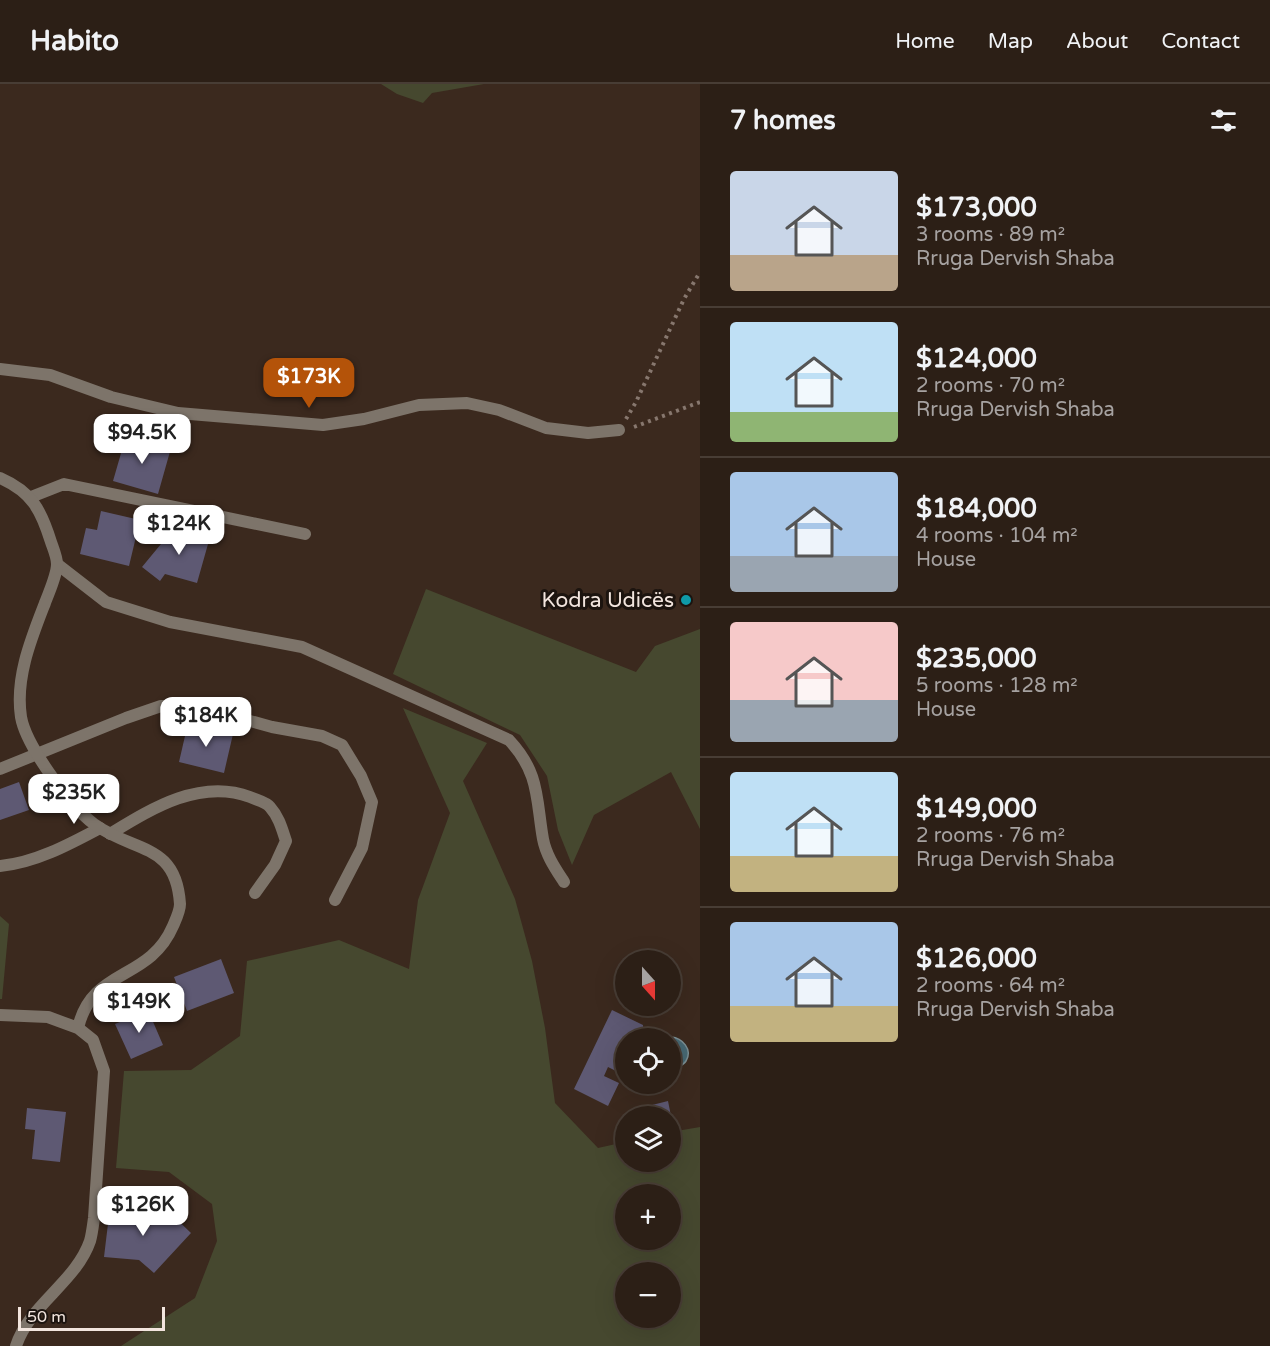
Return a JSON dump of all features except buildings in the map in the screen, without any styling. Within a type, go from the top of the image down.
[{"type":"street","points":[[0,369],[50,375],[111,397],[178,413],[323,425],[364,419],[419,405],[467,403],[499,410],[546,428],[588,433],[619,430]]},
{"type":"street","points":[[0,478],[18,486],[31,497],[40,512],[57,564],[106,602],[170,621],[302,647],[509,740],[521,752],[539,795],[544,841],[549,858],[564,882]]},
{"type":"street","points":[[31,497],[64,484],[305,534]]},
{"type":"street","points":[[57,564],[25,661],[19,688],[21,718],[37,753],[71,800],[105,831],[162,857],[172,871],[180,907],[172,929],[160,948],[145,963],[102,986],[82,1012],[78,1028]]},
{"type":"street","points":[[0,769],[161,706],[210,710],[272,727],[322,736],[342,745],[361,776],[372,802],[362,848],[334,900]]},
{"type":"street","points":[[0,866],[15,865],[105,831],[153,808],[197,792],[238,793],[269,805],[278,819],[286,841],[276,865],[255,893]]},
{"type":"street","points":[[0,1015],[48,1017],[78,1028],[93,1040],[104,1071],[94,1218],[90,1242],[78,1263],[30,1322],[16,1346]]},
{"type":"path","points":[[619,430],[636,402],[684,299],[700,272]]},
{"type":"path","points":[[619,430],[639,426],[700,402]]},
{"type":"green space","points":[[381,84],[484,84],[432,93],[423,103],[397,94]]},
{"type":"green space","points":[[426,589],[636,672],[655,646],[700,629],[700,829],[671,772],[594,815],[572,865],[558,830],[547,776],[520,735],[393,674]]},
{"type":"green space","points":[[403,708],[487,743],[463,781],[515,899],[532,961],[545,1028],[555,1103],[598,1148],[615,1144],[615,1172],[681,1172],[681,1130],[700,1127],[700,1346],[121,1346],[195,1298],[217,1241],[212,1204],[169,1172],[116,1168],[124,1071],[191,1070],[240,1036],[247,961],[339,940],[409,969],[418,900],[450,813]]},
{"type":"green space","points":[[0,916],[9,924],[2,999],[0,999]]},
{"type":"water","points":[[681,1041],[688,1052],[685,1063],[681,1066]]},
{"type":"place","name":"Kodra Udicës","points":[[686,600]]}]
